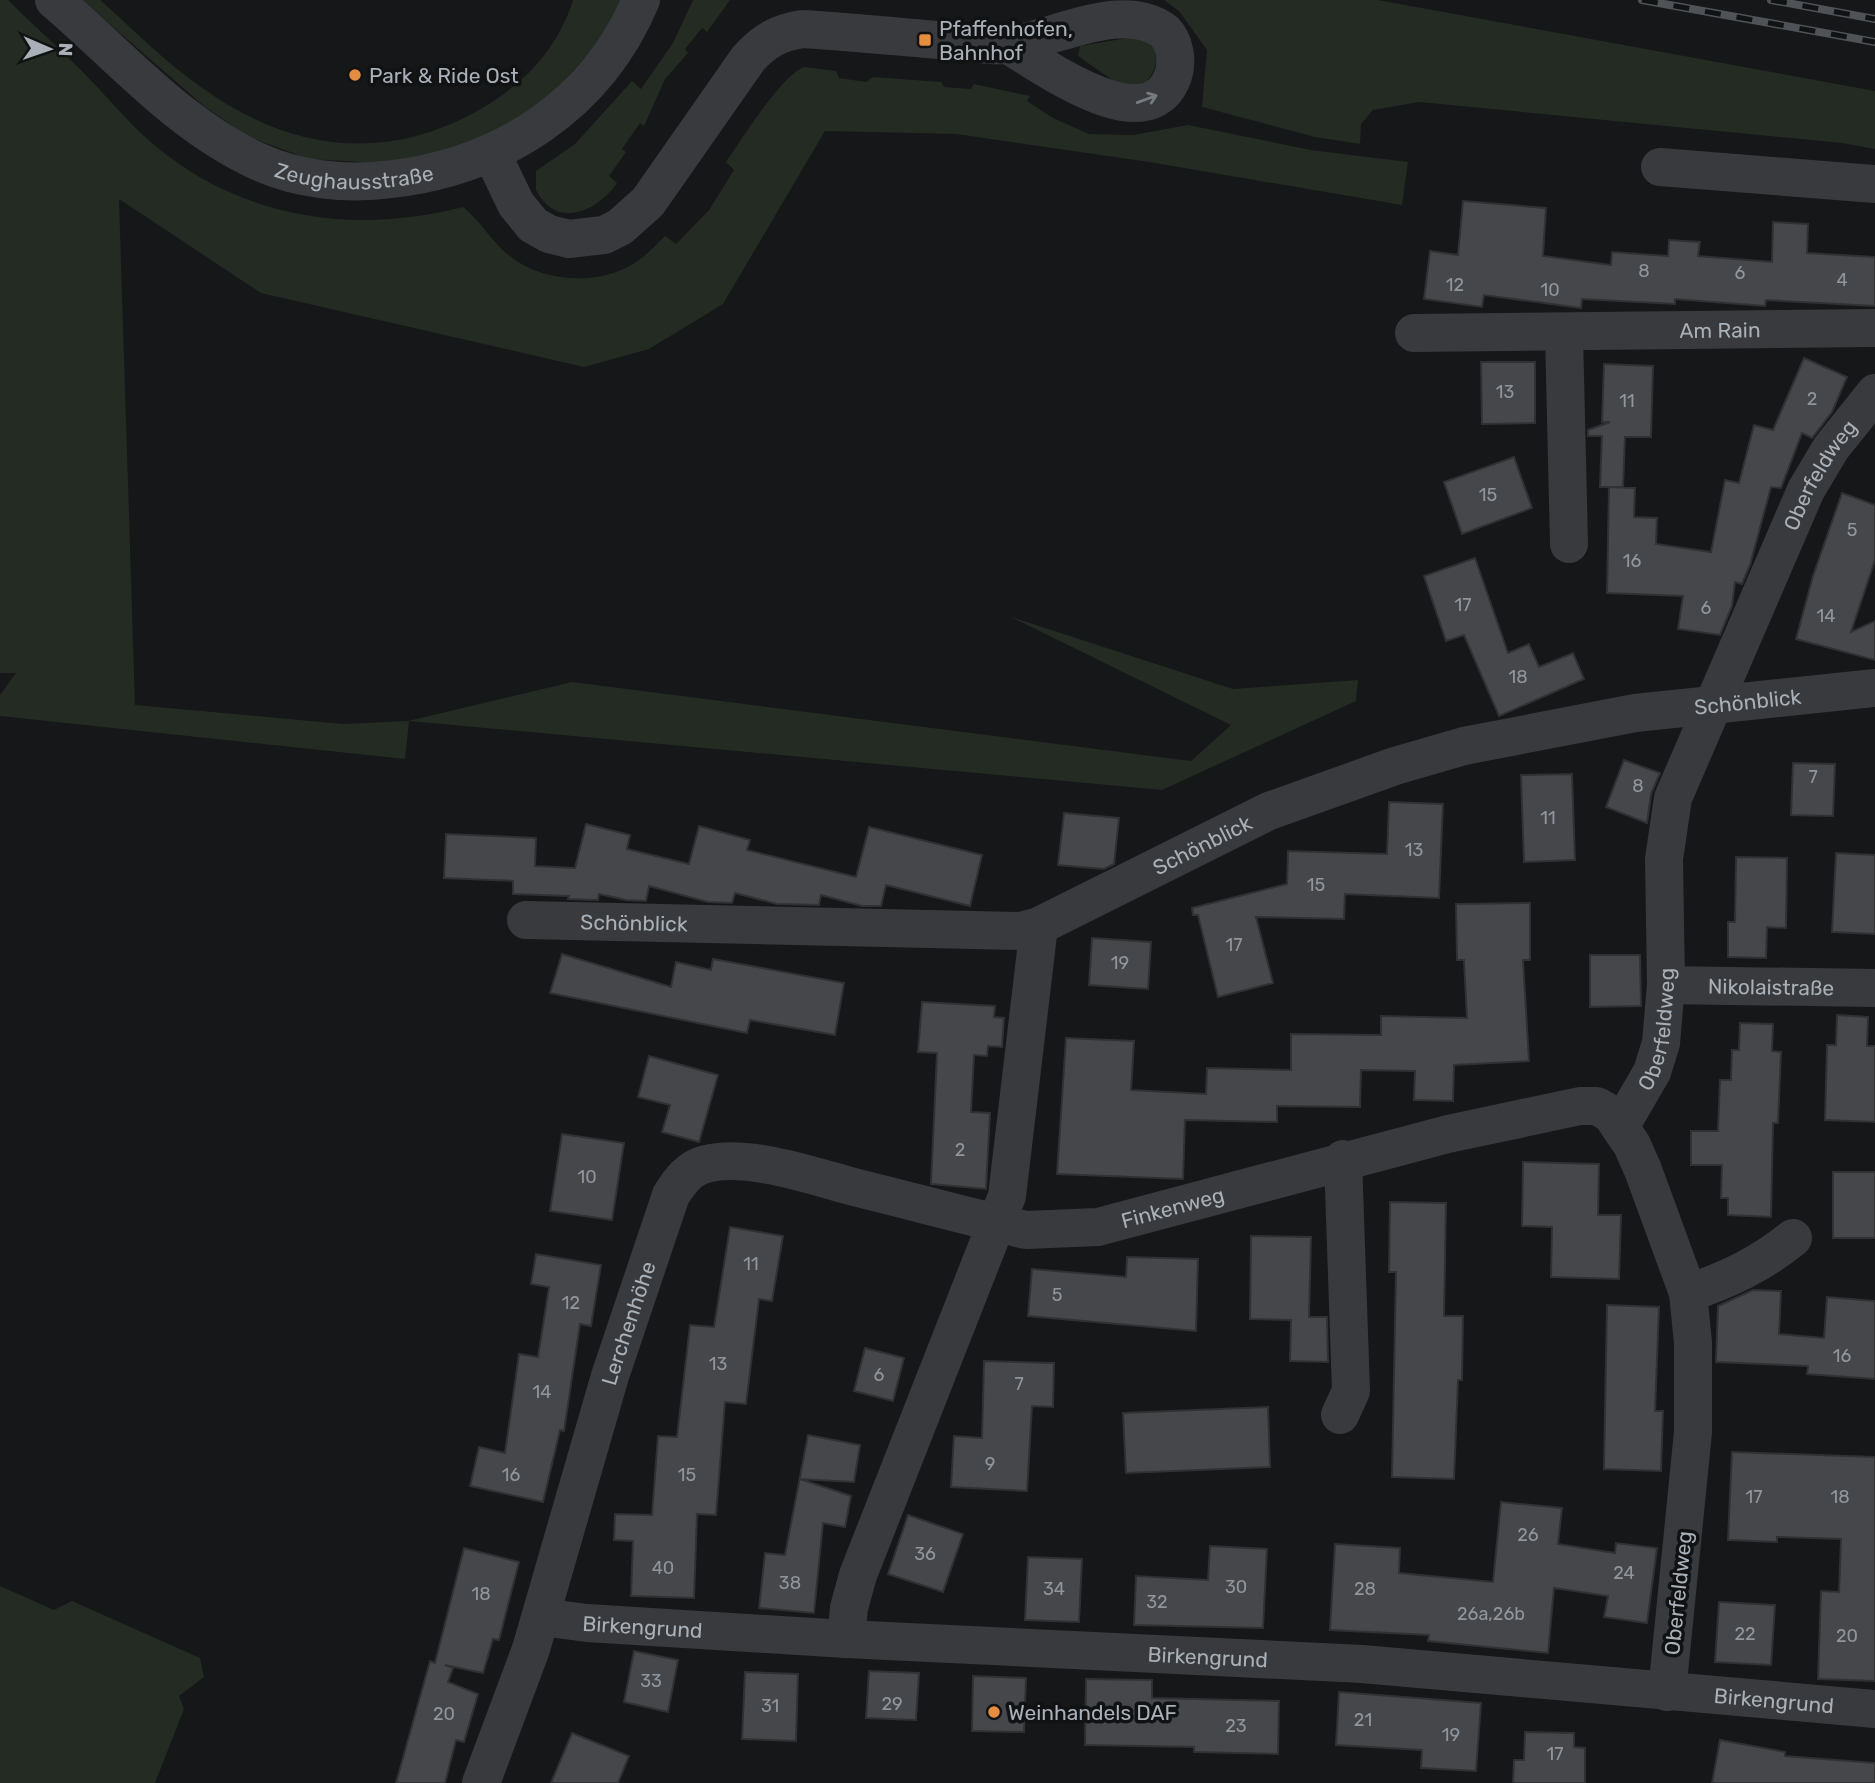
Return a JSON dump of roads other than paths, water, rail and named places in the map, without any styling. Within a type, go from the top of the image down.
[{"type":"street","name":"Zeughausstraße","points":[[54,0],[170,105],[205,131],[259,162],[313,178],[364,181],[408,177],[492,154],[534,132],[575,98],[611,55],[641,0]]},
{"type":"street","points":[[492,154],[516,204],[533,225],[549,234],[569,239],[594,237],[620,227],[648,202],[748,59],[773,36],[802,29],[1008,45]]},
{"type":"street","points":[[1660,167],[1875,184]]},
{"type":"street","name":"Am Rain","points":[[1415,333],[1564,334],[1738,328],[1875,328]]},
{"type":"street","points":[[1564,334],[1569,544]]},
{"type":"street","name":"Oberfeldweg","points":[[1667,1692],[1693,1432],[1694,1365],[1688,1293],[1643,1170],[1620,1127],[1636,1105],[1652,1072],[1661,1043],[1666,985],[1666,831],[1673,798],[1806,490],[1831,448],[1875,393]]},
{"type":"street","name":"Schönblick","points":[[526,920],[1020,931],[1039,926],[1269,811],[1395,766],[1556,726],[1714,703],[1875,688]]},
{"type":"street","points":[[846,1639],[849,1608],[858,1575],[998,1224],[1012,1170],[1039,926]]},
{"type":"street","name":"Nikolaistraße","points":[[1666,985],[1875,988]]},
{"type":"street","name":"Finkenweg","points":[[998,1224],[1043,1232],[1098,1227],[1343,1160],[1580,1106],[1597,1106],[1611,1114],[1620,1127]]},
{"type":"street","points":[[1340,1415],[1351,1391],[1343,1160]]},
{"type":"street","name":"Lerchenhöhe","points":[[481,1783],[541,1617],[610,1376],[655,1240],[671,1195],[681,1179],[695,1167],[706,1164],[749,1163],[998,1224]]},
{"type":"street","points":[[1688,1293],[1745,1271],[1793,1238]]},
{"type":"street","name":"Birkengrund","points":[[541,1617],[587,1623],[846,1639],[1259,1657],[1875,1709]]},
{"type":"railway","points":[[1642,0],[1875,42]]},
{"type":"railway","points":[[1771,0],[1875,19]]},
{"type":"place","name":"Pfaffenhofen, Bahnhof","points":[[925,40]]},
{"type":"place","name":"Park & Ride Ost","points":[[355,75]]},
{"type":"place","name":"Weinhandels DAF","points":[[994,1712]]}]
